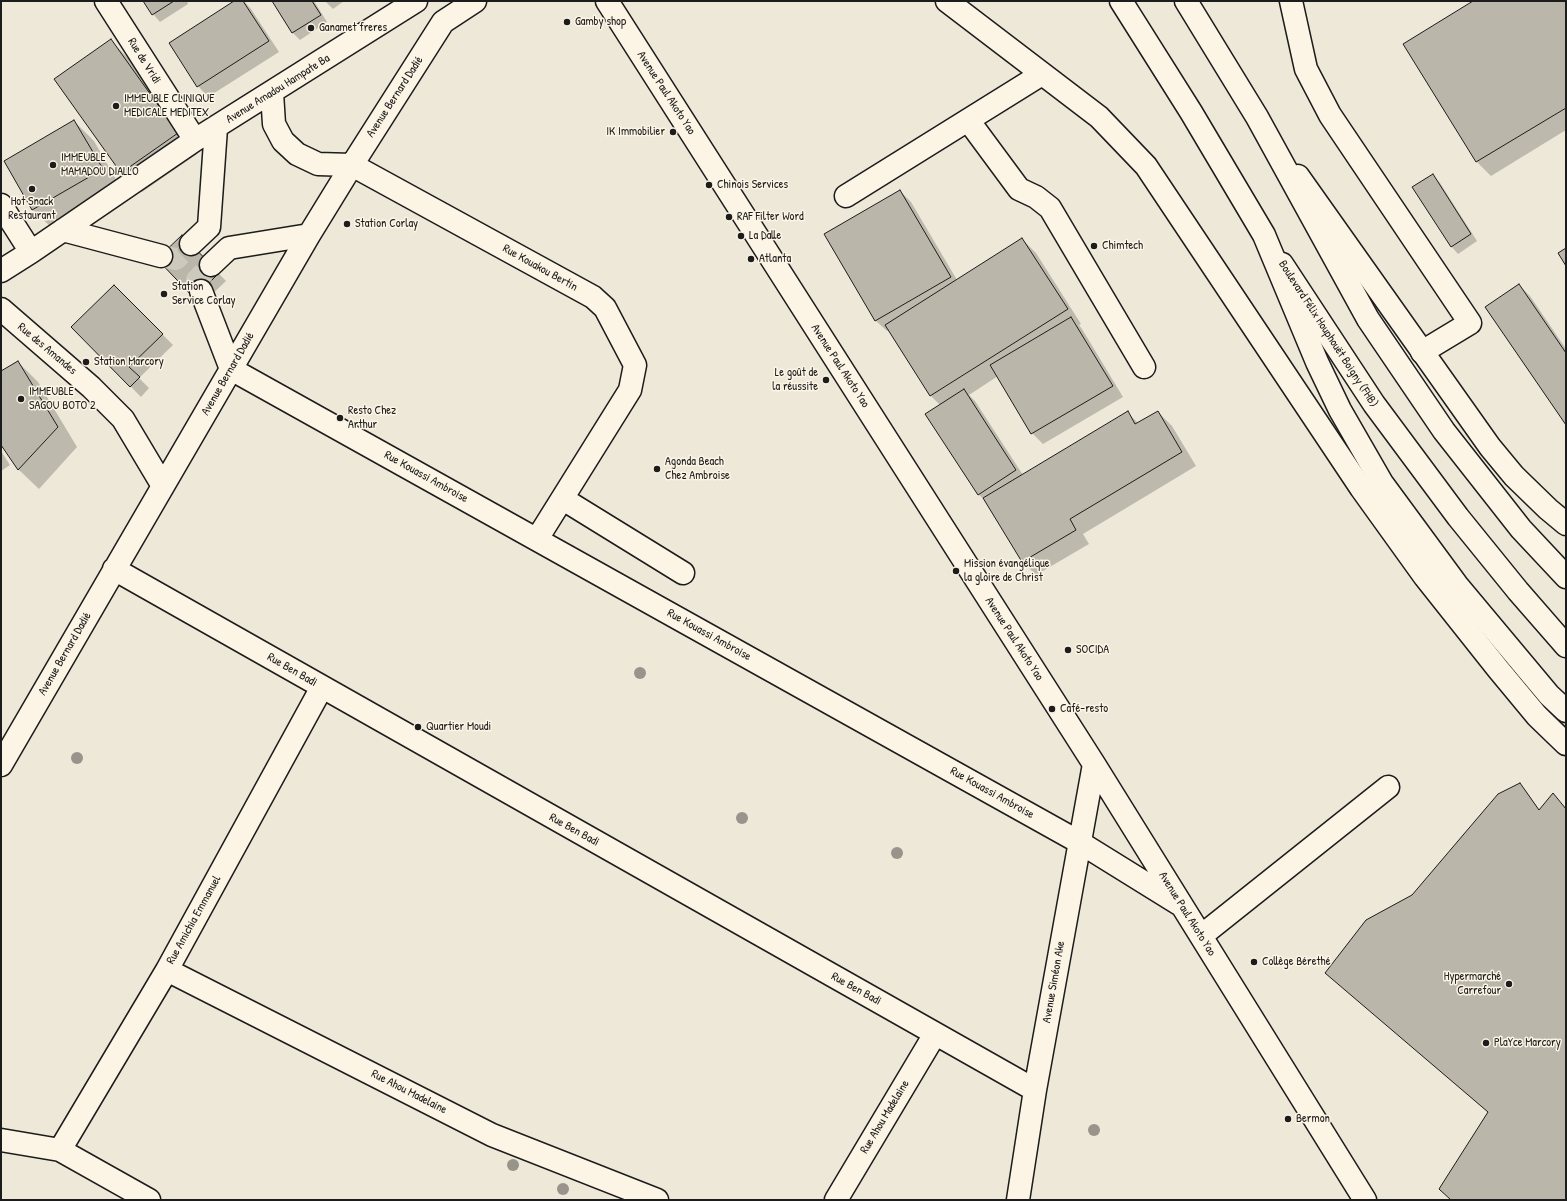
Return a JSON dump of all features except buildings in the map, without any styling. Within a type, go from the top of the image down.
[{"type":"main road","name":"Rue de Vridi","points":[[106,1],[195,140]]},
{"type":"main road","name":"Avenue Amadou Hampate Ba","points":[[1,271],[195,140],[416,1]]},
{"type":"main road","name":"Avenue Bernard Dadié","points":[[1,765],[309,235],[352,165],[443,22],[475,1]]},
{"type":"main road","name":"Avenue Paul Akoto Yao","points":[[607,1],[1094,764],[1366,1200]]},
{"type":"main road","points":[[947,1],[1099,117],[1146,166],[1361,488],[1425,577],[1498,670],[1537,716],[1566,744]]},
{"type":"main road","name":"Boulevard Félix Houphouët Boigny (FHB)","points":[[1121,1],[1191,112],[1264,235],[1374,404],[1458,517],[1518,591],[1566,646]]},
{"type":"main road","points":[[1186,1],[1257,117],[1368,319],[1444,431],[1521,529],[1566,577]]},
{"type":"main road","points":[[1291,1],[1306,69],[1330,116],[1470,323],[1422,352]]},
{"type":"main road","points":[[846,196],[1042,74]]},
{"type":"main road","name":"Rue Kouakou Bertin","points":[[272,92],[274,124],[284,141],[297,154],[318,164],[352,165],[593,297],[605,308],[635,365],[634,377],[630,390],[538,539]]},
{"type":"main road","points":[[1257,117],[1490,447],[1514,476],[1548,510],[1566,524]]},
{"type":"main road","points":[[968,120],[1019,189],[1036,197],[1050,208],[1144,367]]},
{"type":"main road","points":[[192,244],[209,227],[216,128]]},
{"type":"main road","points":[[1,205],[31,252]]},
{"type":"main road","points":[[209,227],[229,248]]},
{"type":"main road","points":[[63,230],[161,256]]},
{"type":"main road","points":[[212,265],[229,248],[309,235]]},
{"type":"main road","points":[[1264,235],[1317,362],[1340,410],[1382,483],[1457,585],[1549,695],[1566,710]]},
{"type":"main road","points":[[201,291],[231,369]]},
{"type":"main road","name":"Rue des Amandes","points":[[1,309],[91,387],[123,419],[163,486]]},
{"type":"main road","name":"Rue Kouassi Ambroise","points":[[231,369],[1079,842],[1183,907]]},
{"type":"main road","points":[[1382,483],[1388,525]]},
{"type":"main road","points":[[563,499],[683,573]]},
{"type":"main road","name":"Rue Ben Badi","points":[[114,569],[1035,1090]]},
{"type":"main road","name":"Rue Amichia Emmanuel","points":[[60,1150],[167,970],[322,687]]},
{"type":"main road","name":"Avenue Siméon Ake","points":[[1018,1200],[1035,1090],[1094,764]]},
{"type":"main road","points":[[1201,936],[1388,787]]},
{"type":"main road","name":"Rue Ahou Madelaine","points":[[167,970],[492,1135],[657,1200]]},
{"type":"main road","name":"Rue Ahou Madelaine","points":[[836,1200],[935,1034]]},
{"type":"main road","points":[[1,1140],[60,1150],[149,1200]]},
{"type":"tunnel","points":[[161,256],[176,259],[191,244]]},
{"type":"tunnel","points":[[201,291],[197,280],[211,265]]},
{"type":"place","name":"Gamby shop","points":[[567,22]]},
{"type":"place","name":"Ganamet freres","points":[[311,28]]},
{"type":"place","name":"IMMEUBLE CLINIQUE MEDICALE MEDITEX","points":[[116,106]]},
{"type":"place","name":"IK Immobilier","points":[[673,132]]},
{"type":"place","name":"IMMEUBLE MAMADOU DIALLO","points":[[53,165]]},
{"type":"place","name":"Chinois Services","points":[[709,185]]},
{"type":"place","name":"Hot Snack Restaurant","points":[[32,189]]},
{"type":"place","name":"RAF Filter Word","points":[[729,217]]},
{"type":"place","name":"Station Corlay","points":[[347,224]]},
{"type":"place","name":"La Dalle","points":[[741,236]]},
{"type":"place","name":"Chimtech","points":[[1094,246]]},
{"type":"place","name":"Atlanta","points":[[751,259]]},
{"type":"place","name":"Station Service Corlay","points":[[164,294]]},
{"type":"place","name":"Station Marcory","points":[[86,362]]},
{"type":"place","name":"Le goût de la réussite","points":[[826,380]]},
{"type":"place","name":"IMMEUBLE SAGOU BOTO 2","points":[[21,399]]},
{"type":"place","name":"Resto Chez Arthur","points":[[340,418]]},
{"type":"place","name":"Agonda Beach Chez Ambroise","points":[[657,469]]},
{"type":"place","name":"Mission évangélique la gloire de Christ","points":[[956,571]]},
{"type":"place","name":"SOCIDA","points":[[1068,650]]},
{"type":"place","name":"Café-resto","points":[[1052,709]]},
{"type":"place","name":"Quartier Moudi","points":[[418,727]]},
{"type":"place","name":"Collège Bérethé","points":[[1254,962]]},
{"type":"place","name":"Hypermarché Carrefour","points":[[1509,984]]},
{"type":"place","name":"PlaYce Marcory","points":[[1486,1043]]},
{"type":"place","name":"Bermon","points":[[1288,1119]]}]
